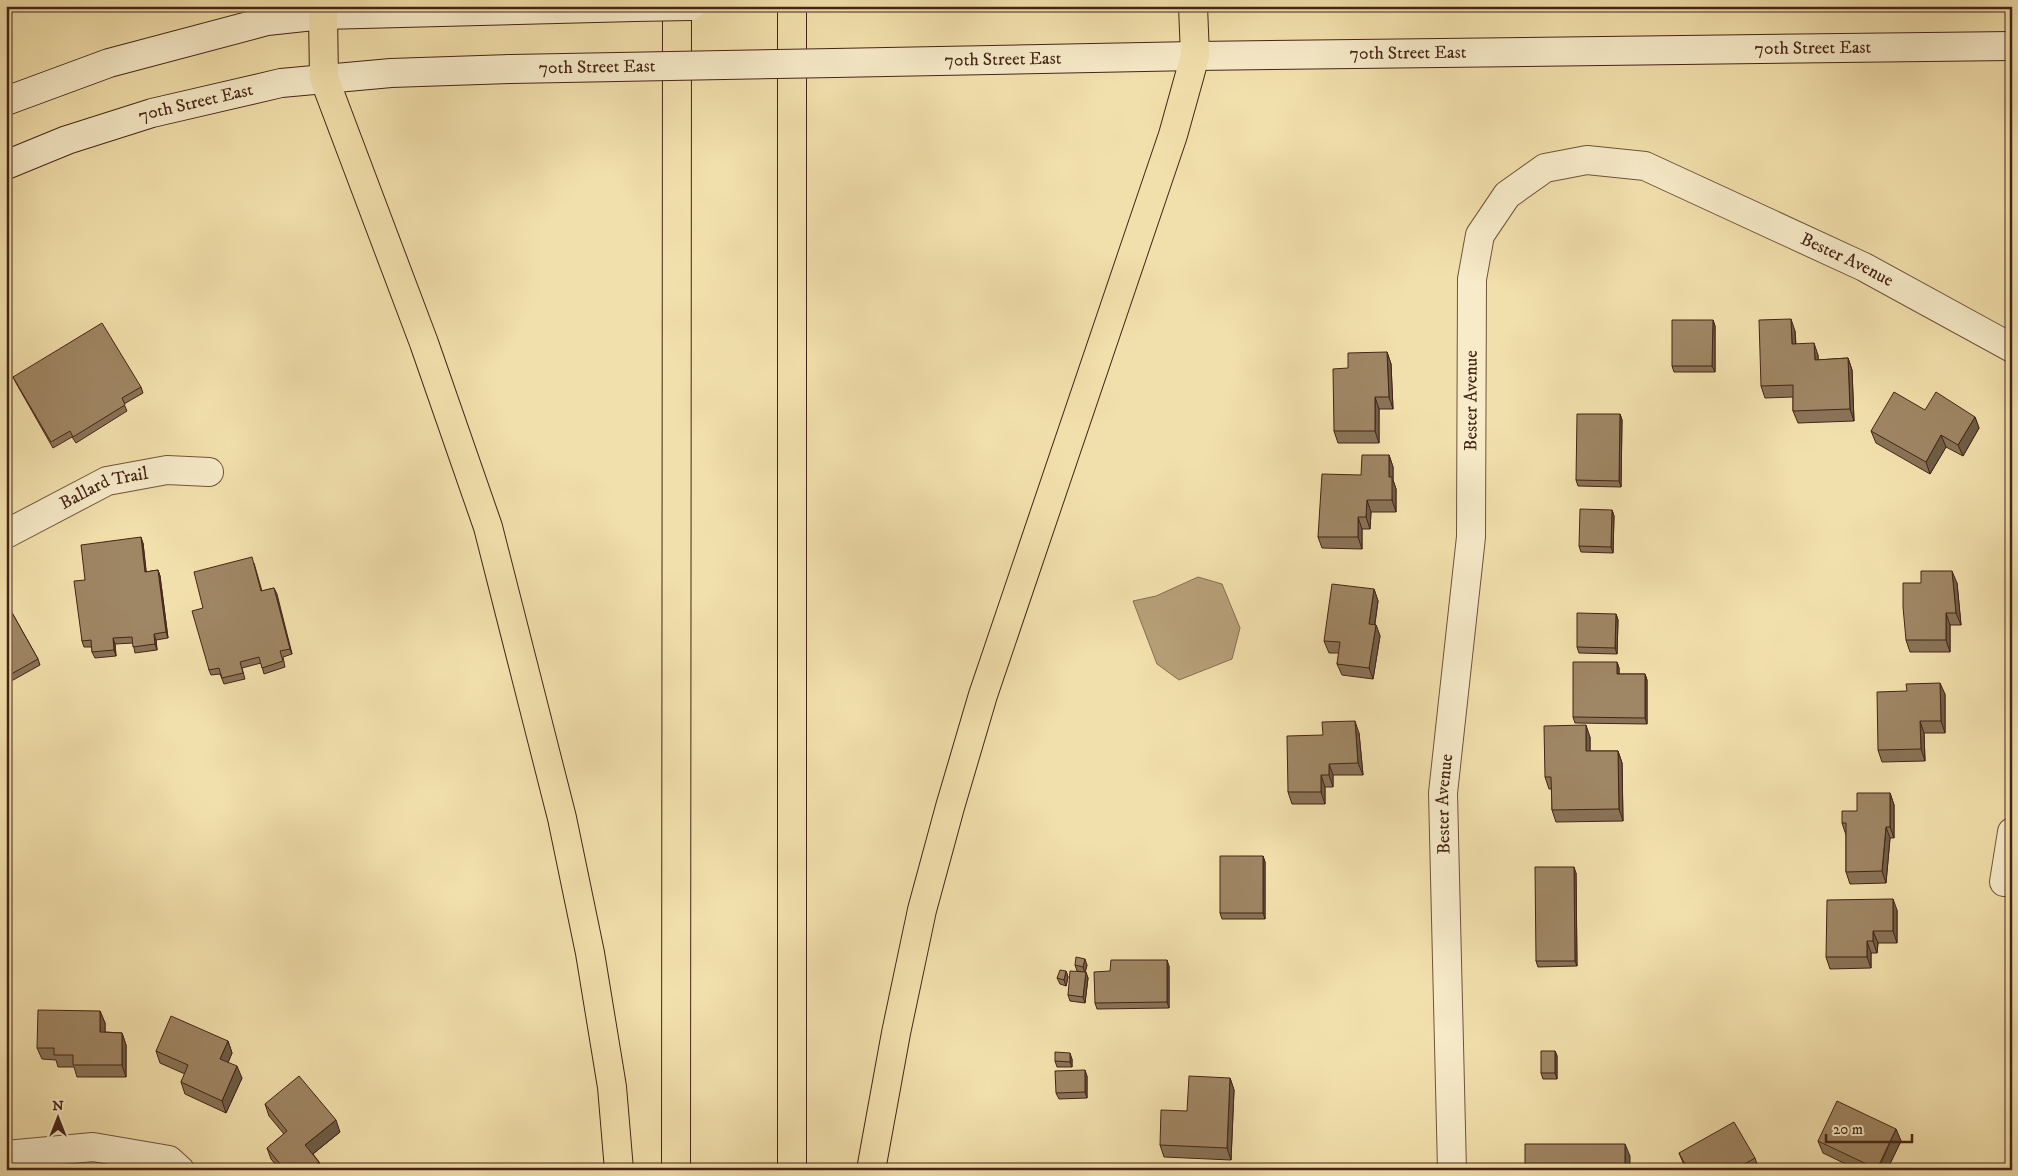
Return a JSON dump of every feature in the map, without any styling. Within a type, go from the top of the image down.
[{"type":"highway","points":[[676,1170],[677,6]]},
{"type":"highway","points":[[792,6],[792,1170]]},
{"type":"highway","points":[[871,1170],[896,1033],[918,929],[950,807],[983,694],[1174,135],[1196,56],[1194,6]]},
{"type":"highway","points":[[323,11],[324,78],[424,343],[488,527],[562,818],[590,953],[612,1087],[619,1170]]},
{"type":"main road","points":[[6,101],[110,63],[267,20],[323,11],[509,10],[691,6]]},
{"type":"main road","name":"70th Street East","points":[[6,165],[68,140],[152,113],[281,83],[324,78],[511,69],[1196,56],[2012,46]]},
{"type":"main road","name":"Bester Avenue","points":[[1452,1170],[1443,793],[1471,537],[1472,279],[1480,235],[1507,195],[1545,168],[1587,160],[1645,166],[1864,267],[2012,348]]},
{"type":"main road","name":"Ballard Trail","points":[[6,534],[107,481],[167,470],[209,472]]},
{"type":"main road","points":[[2004,882],[2012,832]]},
{"type":"main road","points":[[6,1155],[92,1148],[169,1160],[180,1170]]},
{"type":"shaded area","points":[[1198,577],[1222,584],[1240,628],[1232,659],[1179,680],[1157,664],[1133,601],[1156,596]]},
{"type":"building","points":[[1791,319],[1792,344],[1814,343],[1815,360],[1848,358],[1850,409],[1793,411],[1793,385],[1761,386],[1759,320]]},
{"type":"building","points":[[1672,320],[1713,320],[1712,366],[1672,366]]},
{"type":"building","points":[[102,323],[141,387],[122,398],[125,405],[73,437],[70,431],[51,442],[13,377]]},
{"type":"building","points":[[1387,352],[1389,397],[1375,397],[1375,431],[1334,431],[1333,369],[1348,368],[1348,353]]},
{"type":"building","points":[[1894,392],[1925,410],[1936,392],[1975,417],[1958,445],[1941,435],[1926,462],[1871,431]]},
{"type":"building","points":[[1577,414],[1620,414],[1619,481],[1576,480]]},
{"type":"building","points":[[1362,455],[1389,455],[1389,477],[1392,477],[1392,500],[1367,500],[1366,517],[1358,517],[1358,537],[1318,537],[1322,474],[1361,475]]},
{"type":"building","points":[[1580,509],[1612,510],[1611,547],[1579,546]]},
{"type":"building","points":[[141,537],[145,572],[158,570],[166,632],[154,634],[155,644],[133,647],[132,637],[113,638],[114,650],[92,652],[91,640],[82,641],[74,581],[85,580],[81,545]]},
{"type":"building","points":[[252,557],[261,591],[274,588],[290,649],[280,651],[283,661],[262,668],[259,657],[240,662],[243,673],[222,678],[219,668],[209,670],[192,611],[203,608],[194,572]]},
{"type":"building","points":[[1921,571],[1952,571],[1956,613],[1946,613],[1946,640],[1906,640],[1903,583],[1921,583]]},
{"type":"building","points":[[1332,584],[1374,589],[1369,624],[1376,625],[1369,668],[1337,664],[1340,642],[1324,641]]},
{"type":"building","points":[[6,602],[38,659],[6,677]]},
{"type":"building","points":[[1577,613],[1616,614],[1615,648],[1577,647]]},
{"type":"building","points":[[1573,662],[1617,662],[1617,674],[1645,674],[1645,718],[1573,717]]},
{"type":"building","points":[[1940,683],[1941,721],[1920,721],[1921,749],[1878,750],[1877,692],[1907,691],[1906,684]]},
{"type":"building","points":[[1355,721],[1358,763],[1329,764],[1329,775],[1321,775],[1321,792],[1288,792],[1287,736],[1323,735],[1322,722]]},
{"type":"building","points":[[1586,725],[1586,751],[1618,751],[1619,809],[1552,810],[1551,777],[1545,777],[1544,726]]},
{"type":"building","points":[[1857,793],[1890,793],[1890,827],[1886,827],[1882,871],[1846,872],[1846,823],[1842,823],[1842,811],[1857,811]]},
{"type":"building","points":[[1220,856],[1263,856],[1263,913],[1220,913]]},
{"type":"building","points":[[1535,867],[1574,867],[1575,961],[1536,961]]},
{"type":"building","points":[[1893,899],[1893,931],[1873,931],[1873,941],[1867,941],[1867,957],[1826,957],[1827,900]]},
{"type":"building","points":[[1076,957],[1085,959],[1083,967],[1075,965]]},
{"type":"building","points":[[1111,960],[1167,960],[1167,1002],[1095,1003],[1094,972],[1110,971]]},
{"type":"building","points":[[1060,970],[1066,971],[1064,980],[1057,978]]},
{"type":"building","points":[[1070,971],[1086,972],[1083,997],[1068,995]]},
{"type":"building","points":[[38,1010],[100,1011],[100,1032],[122,1033],[122,1065],[73,1065],[73,1055],[54,1055],[54,1048],[37,1048]]},
{"type":"building","points":[[171,1016],[228,1041],[220,1059],[237,1066],[222,1101],[181,1082],[188,1065],[156,1051]]},
{"type":"building","points":[[1541,1051],[1555,1051],[1555,1073],[1541,1073]]},
{"type":"building","points":[[1055,1052],[1070,1053],[1070,1062],[1055,1061]]},
{"type":"building","points":[[1085,1070],[1085,1092],[1056,1093],[1055,1071]]},
{"type":"building","points":[[299,1076],[336,1120],[305,1145],[319,1162],[309,1170],[285,1170],[267,1148],[287,1131],[265,1104]]},
{"type":"building","points":[[1189,1076],[1230,1078],[1227,1148],[1160,1145],[1161,1110],[1187,1111]]},
{"type":"building","points":[[1837,1101],[1896,1129],[1877,1169],[1818,1141]]},
{"type":"building","points":[[1734,1122],[1755,1158],[1734,1170],[1688,1170],[1679,1153]]},
{"type":"building","points":[[1525,1144],[1625,1144],[1625,1170],[1525,1170]]}]
